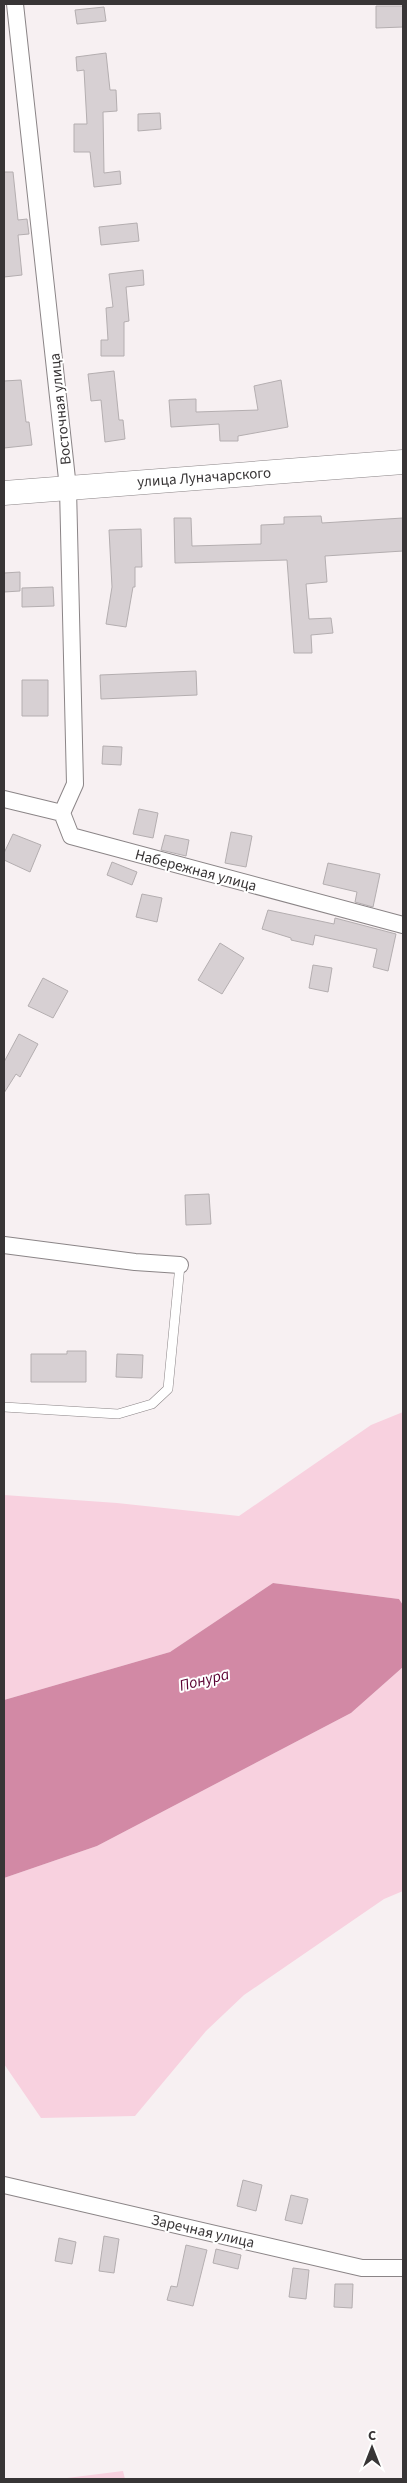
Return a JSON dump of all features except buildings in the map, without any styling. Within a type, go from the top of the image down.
[{"type":"main road","name":"улица Луначарского","points":[[4,493],[403,462]]},
{"type":"street","name":"Восточная улица","points":[[16,4],[68,488],[75,784],[62,813]]},
{"type":"street","points":[[4,799],[62,813]]},
{"type":"street","name":"Набережная улица","points":[[62,813],[71,836],[403,925]]},
{"type":"street","points":[[4,1245],[135,1262],[180,1265]]},
{"type":"street","name":"Заречная улица","points":[[4,2186],[362,2268],[403,2268]]},
{"type":"lane","points":[[4,1407],[118,1414],[152,1404],[168,1389],[180,1265]]},
{"type":"shaded area","points":[[403,1412],[403,1605],[399,1599],[273,1583],[170,1652],[4,1700],[4,1495],[117,1503],[239,1516],[371,1425]]},
{"type":"shaded area","points":[[403,1667],[403,1891],[384,1899],[244,1995],[206,2031],[135,2116],[41,2118],[4,2064],[4,1878],[97,1846],[351,1713]]},
{"type":"shaded area","points":[[123,2471],[125,2479],[59,2479]]},
{"type":"water","name":"Понура","points":[[273,1583],[399,1599],[403,1605],[403,1667],[351,1713],[97,1846],[4,1878],[4,1700],[170,1652]]}]
